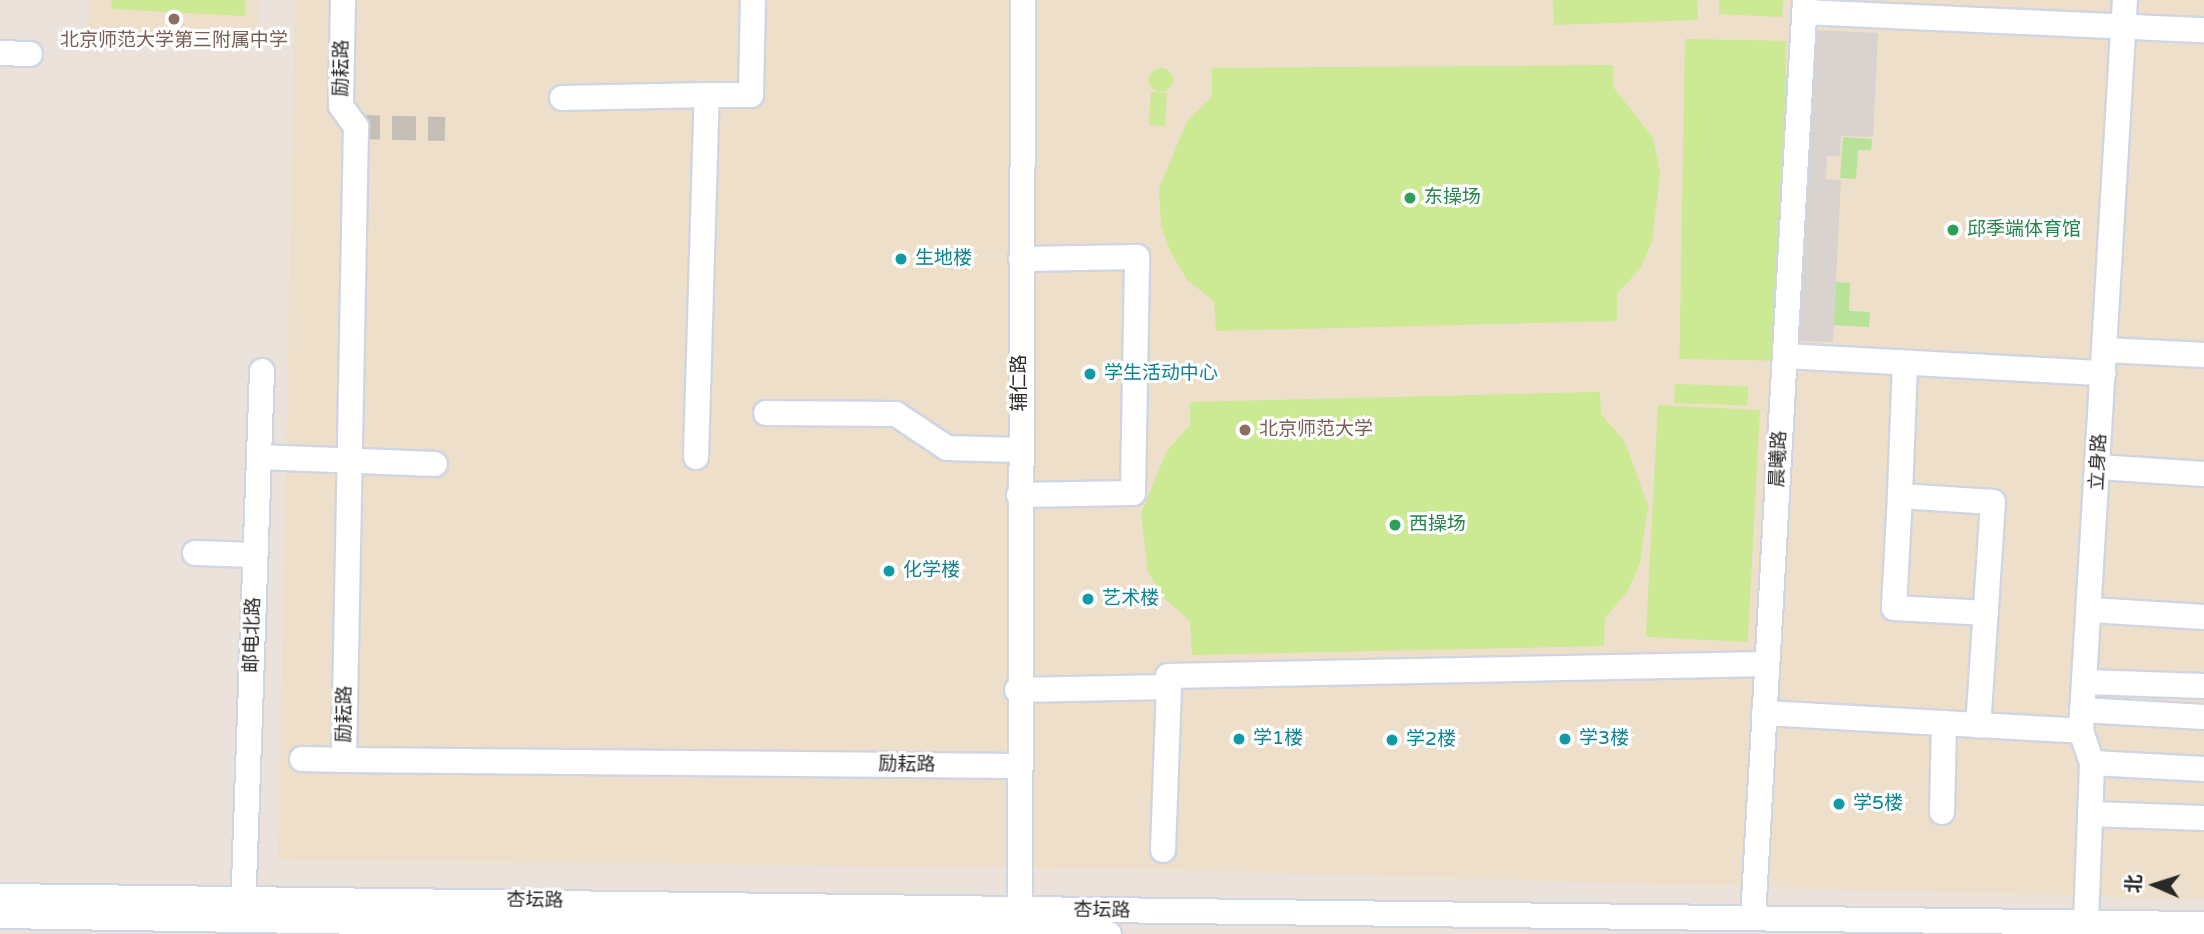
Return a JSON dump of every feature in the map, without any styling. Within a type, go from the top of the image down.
[{"type":"street","name":"励耘路","points":[[343,0],[341,106],[356,127],[344,760],[1017,766]]},
{"type":"street","points":[[562,98],[751,95],[753,0]]},
{"type":"street","name":"辅仁路","points":[[1020,921],[1017,690],[1023,0]]},
{"type":"street","name":"立身路","points":[[2086,922],[2092,763],[2081,721],[2091,610],[2125,0]]},
{"type":"street","points":[[1804,6],[1906,8],[2204,30]]},
{"type":"street","name":"晨曦路","points":[[1753,918],[1804,6]]},
{"type":"street","points":[[0,53],[30,54]]},
{"type":"street","points":[[696,457],[706,95]]},
{"type":"street","points":[[1019,495],[1133,493],[1137,283],[1137,257],[1021,258]]},
{"type":"street","points":[[1785,356],[1905,363],[2105,362],[2204,355]]},
{"type":"street","points":[[1905,363],[1894,608],[1986,613]]},
{"type":"street","name":"邮电北路","points":[[243,917],[262,371]]},
{"type":"street","points":[[766,413],[896,414],[947,448],[1019,450]]},
{"type":"street","points":[[258,457],[349,463],[435,464]]},
{"type":"street","points":[[2099,467],[2204,474]]},
{"type":"street","points":[[1900,496],[1993,502],[1978,725]]},
{"type":"street","points":[[195,553],[255,555]]},
{"type":"street","points":[[2091,610],[2204,617]]},
{"type":"street","points":[[1163,850],[1168,676],[1767,664]]},
{"type":"street","points":[[2085,682],[2204,686]]},
{"type":"street","points":[[1017,690],[1169,687]]},
{"type":"street","points":[[1764,713],[1978,725],[2204,717]]},
{"type":"street","points":[[1942,812],[1944,723]]},
{"type":"street","points":[[302,759],[344,760]]},
{"type":"street","points":[[2092,763],[2204,769]]},
{"type":"street","points":[[2090,814],[2204,818]]},
{"type":"street","name":"杏坛路","points":[[0,895],[243,917]]},
{"type":"street","name":"杏坛路","points":[[0,916],[1020,921],[1097,926],[1753,918],[2204,924]]},
{"type":"street","name":"杏坛路","points":[[1097,926],[1109,934]]},
{"type":"shaded area","name":"北京师范大学第三附属中学","points":[[89,0],[259,0],[258,43],[88,37]]},
{"type":"shaded area","name":"北京师范大学","points":[[295,0],[2204,0],[2204,900],[1132,869],[278,860]]},
{"type":"shaded area","points":[[1812,30],[1878,33],[1873,137],[1841,136],[1840,156],[1827,156],[1826,179],[1841,180],[1833,342],[1797,341]]},
{"type":"green space","points":[[112,0],[245,0],[245,16],[111,9]]},
{"type":"green space","points":[[1553,0],[1697,0],[1698,20],[1554,25]]},
{"type":"green space","points":[[1719,0],[1783,0],[1782,17],[1719,14]]},
{"type":"green space","points":[[1685,39],[1786,41],[1780,361],[1679,359]]},
{"type":"green space","name":"东操场","points":[[1613,65],[1613,87],[1653,138],[1660,173],[1652,242],[1640,269],[1617,293],[1617,321],[1216,331],[1214,301],[1187,280],[1171,253],[1161,226],[1159,189],[1187,121],[1212,97],[1212,68]]},
{"type":"green space","points":[[1161,68],[1172,75],[1173,80],[1166,91],[1161,92],[1150,85],[1149,80],[1156,69]]},
{"type":"green space","points":[[1151,92],[1167,93],[1165,126],[1149,125]]},
{"type":"green space","points":[[1843,137],[1872,139],[1871,150],[1858,150],[1856,179],[1840,178]]},
{"type":"green space","points":[[1836,282],[1850,283],[1849,311],[1870,312],[1869,327],[1834,325]]},
{"type":"green space","points":[[1675,384],[1748,387],[1747,406],[1674,403]]},
{"type":"green space","name":"西操场","points":[[1600,392],[1601,414],[1625,442],[1648,506],[1640,563],[1627,593],[1605,617],[1604,646],[1192,655],[1190,621],[1165,599],[1148,572],[1141,513],[1167,451],[1190,425],[1190,402]]},
{"type":"green space","points":[[1658,405],[1760,410],[1748,642],[1646,637]]},
{"type":"tunnel","points":[[356,127],[445,129]]},
{"type":"place","name":"北京师范大学第三附属中学","points":[[174,19]]},
{"type":"place","name":"东操场","points":[[1410,198]]},
{"type":"place","name":"邱季端体育馆","points":[[1953,230]]},
{"type":"place","name":"生地楼","points":[[901,259]]},
{"type":"place","name":"学生活动中心","points":[[1090,374]]},
{"type":"place","name":"北京师范大学","points":[[1245,430]]},
{"type":"place","name":"西操场","points":[[1395,525]]},
{"type":"place","name":"化学楼","points":[[889,571]]},
{"type":"place","name":"艺术楼","points":[[1088,599]]},
{"type":"place","name":"学1楼","points":[[1239,739]]},
{"type":"place","name":"学3楼","points":[[1565,739]]},
{"type":"place","name":"学2楼","points":[[1392,740]]},
{"type":"place","name":"学5楼","points":[[1839,804]]}]
